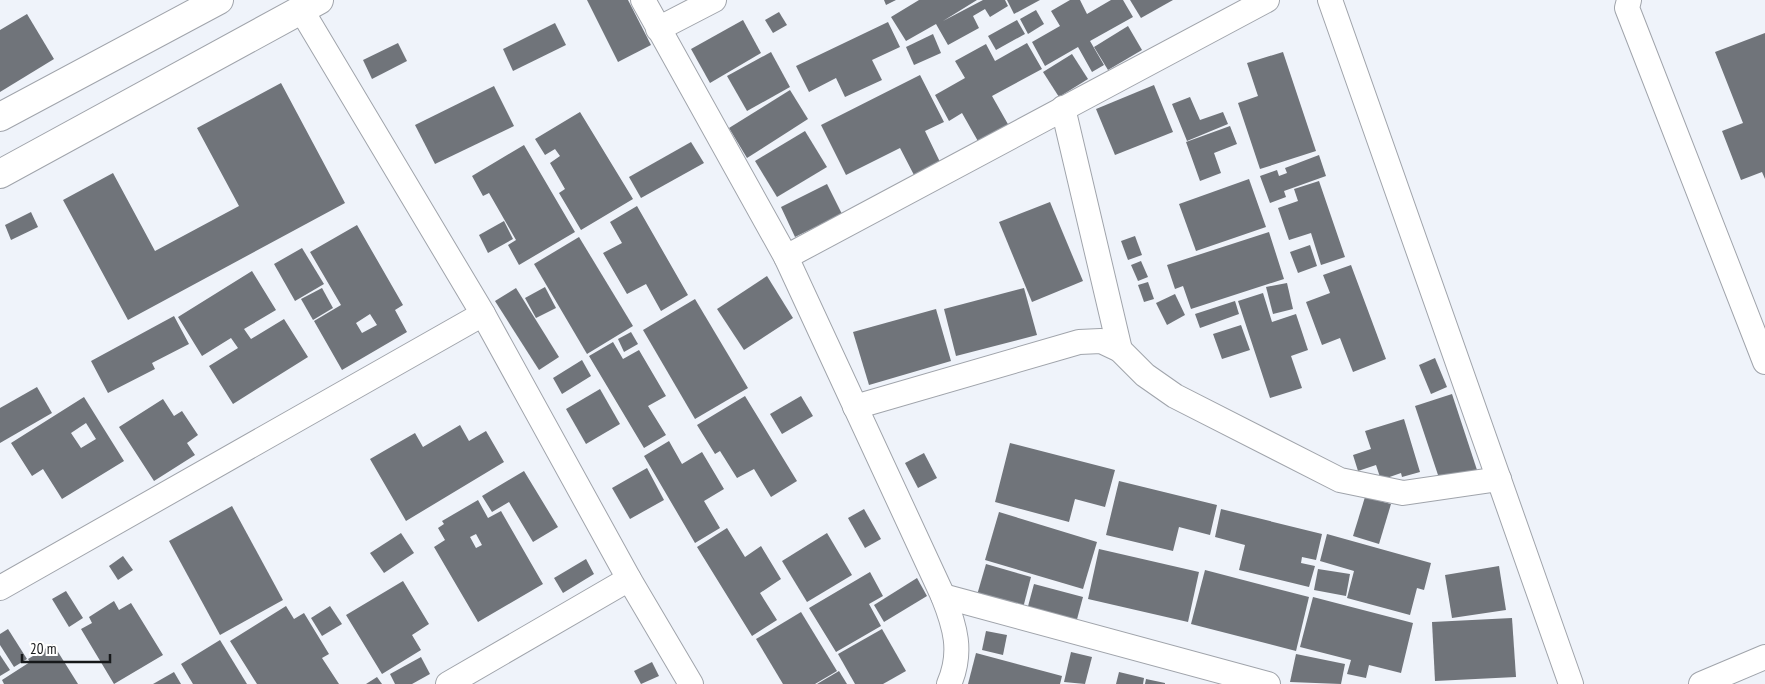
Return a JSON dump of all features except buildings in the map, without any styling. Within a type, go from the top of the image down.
[{"type":"street","points":[[643,0],[786,257],[943,596],[956,628],[956,653],[949,684]]},
{"type":"street","points":[[658,29],[714,0]]},
{"type":"street","points":[[786,257],[1267,0]]},
{"type":"street","points":[[1330,0],[1571,684]]},
{"type":"street","points":[[1629,0],[1627,8],[1765,362]]},
{"type":"street","points":[[0,117],[216,1]]},
{"type":"street","points":[[0,174],[311,5],[629,579],[691,684]]},
{"type":"street","points":[[1064,108],[1120,350]]},
{"type":"street","points":[[0,588],[483,314]]},
{"type":"street","points":[[855,407],[1079,342],[1101,341],[1120,350],[1146,375],[1175,396],[1340,480],[1403,493],[1499,479]]},
{"type":"street","points":[[448,684],[629,579]]},
{"type":"street","points":[[943,596],[1268,684]]},
{"type":"street","points":[[1701,684],[1765,657]]}]
